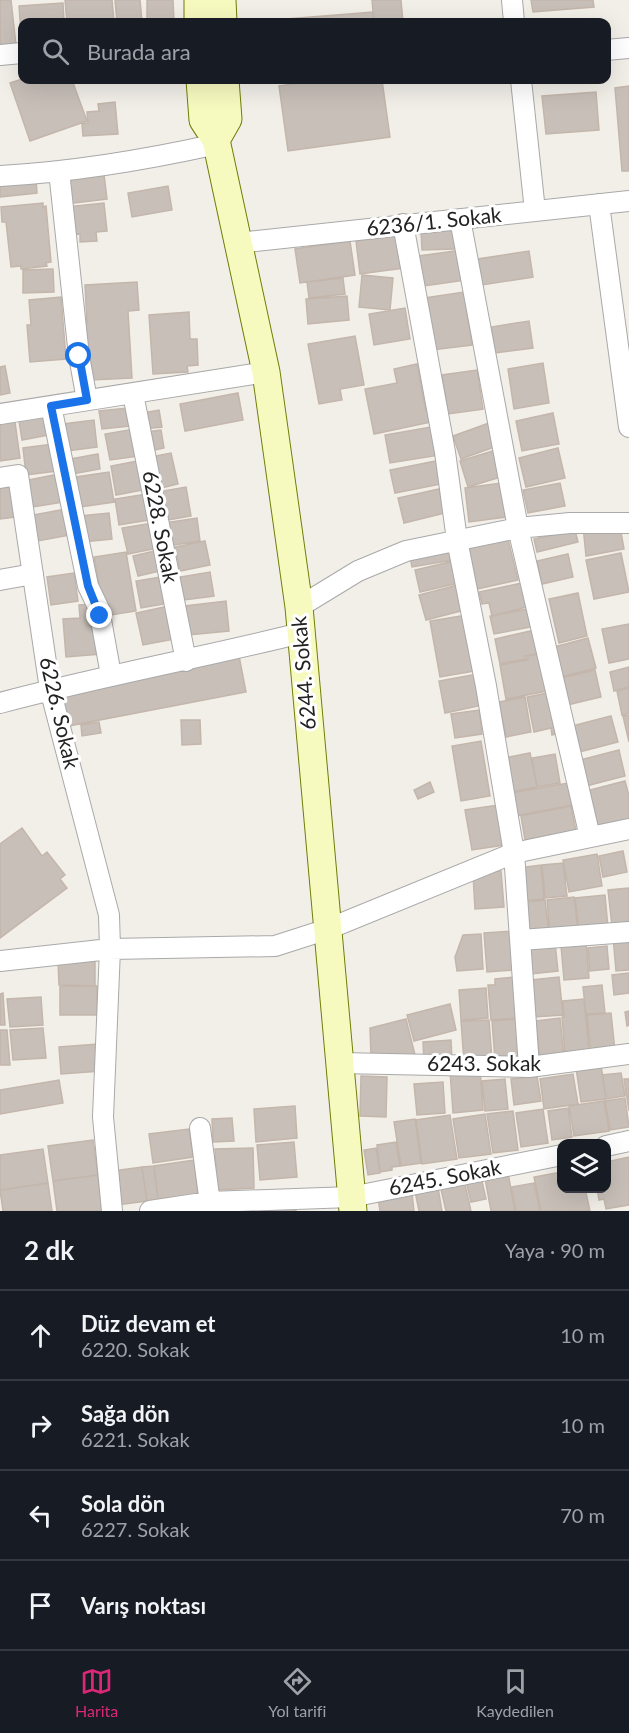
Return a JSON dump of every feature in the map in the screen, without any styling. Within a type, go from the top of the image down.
[{"type":"street","points":[[198,0],[198,18]]},
{"type":"street","points":[[222,0],[223,18]]},
{"type":"street","points":[[512,0],[514,18]]},
{"type":"street","points":[[611,50],[629,48]]},
{"type":"street","points":[[0,55],[18,53]]},
{"type":"street","name":"6244. Sokak","points":[[201,84],[203,120],[217,142],[266,372],[300,620],[352,1204]]},
{"type":"street","points":[[1,170],[59,171],[148,159],[217,142],[228,119],[225,84]]},
{"type":"street","points":[[520,84],[535,211]]},
{"type":"street","points":[[59,171],[79,356],[87,400]]},
{"type":"street","name":"6236/1. Sokak","points":[[238,243],[629,201]]},
{"type":"street","points":[[599,204],[629,427]]},
{"type":"street","points":[[460,219],[518,528],[590,837]]},
{"type":"street","points":[[404,224],[445,452],[457,540],[486,686],[514,853],[530,1067]]},
{"type":"street","points":[[0,414],[266,372]]},
{"type":"street","name":"6228. Sokak","points":[[133,394],[186,661]]},
{"type":"street","points":[[51,406],[88,586],[99,609],[111,675]]},
{"type":"street","name":"6226. Sokak","points":[[9,476],[33,574],[50,689],[109,915],[110,949],[103,1117],[112,1211]]},
{"type":"street","points":[[0,703],[111,675],[186,661],[300,620],[358,571],[406,551],[518,528],[570,523],[628,529]]},
{"type":"street","points":[[0,580],[33,574]]},
{"type":"street","points":[[0,961],[110,949],[275,946],[327,929],[514,853],[629,829]]},
{"type":"street","points":[[520,940],[629,932]]},
{"type":"street","name":"6243. Sokak","points":[[339,1063],[530,1067],[629,1054]]},
{"type":"street","points":[[200,1128],[210,1206]]},
{"type":"street","points":[[611,1145],[629,1141]]},
{"type":"street","name":"6245. Sokak","points":[[150,1211],[210,1206],[352,1204],[557,1156]]},
{"type":"building","points":[[0,0],[11,0],[16,45],[0,46]]},
{"type":"building","points":[[65,0],[112,0],[114,18],[67,18]]},
{"type":"building","points":[[115,0],[140,0],[142,18],[117,18]]},
{"type":"building","points":[[147,0],[173,0],[174,18],[147,18]]},
{"type":"building","points":[[372,0],[401,0],[403,18],[374,18]]},
{"type":"building","points":[[531,0],[593,0],[594,7],[533,12]]},
{"type":"building","points":[[63,3],[64,18],[20,18],[19,6]]},
{"type":"building","points":[[373,12],[374,18],[299,18]]},
{"type":"building","points":[[18,80],[18,84],[73,84],[87,121],[30,141],[10,83]]},
{"type":"building","points":[[383,84],[390,137],[288,151],[279,86]]},
{"type":"building","points":[[629,86],[629,171],[622,171],[615,88]]},
{"type":"building","points":[[596,92],[599,130],[546,134],[542,96]]},
{"type":"building","points":[[115,102],[118,134],[83,136],[82,124],[88,123],[87,112],[99,111],[98,104]]},
{"type":"building","points":[[104,174],[107,199],[66,204],[63,179]]},
{"type":"building","points":[[36,179],[37,193],[0,197],[0,182]]},
{"type":"building","points":[[168,186],[172,210],[132,217],[128,193]]},
{"type":"building","points":[[43,203],[43,207],[46,206],[51,262],[46,263],[47,266],[21,269],[21,266],[11,267],[6,222],[2,222],[1,207]]},
{"type":"building","points":[[104,203],[107,231],[96,232],[97,241],[80,242],[80,234],[70,235],[67,207]]},
{"type":"building","points":[[454,229],[455,249],[422,250],[421,230]]},
{"type":"building","points":[[399,234],[404,268],[360,274],[356,241]]},
{"type":"building","points":[[350,241],[355,275],[300,283],[295,249]]},
{"type":"building","points":[[461,250],[465,280],[424,286],[419,256]]},
{"type":"building","points":[[529,251],[533,277],[482,285],[478,259]]},
{"type":"building","points":[[53,269],[54,292],[23,293],[23,270]]},
{"type":"building","points":[[362,275],[393,278],[390,310],[359,307]]},
{"type":"building","points":[[343,278],[345,294],[309,298],[307,282]]},
{"type":"building","points":[[137,282],[139,310],[128,311],[132,378],[91,380],[90,354],[84,354],[83,323],[87,323],[85,285]]},
{"type":"building","points":[[464,292],[472,345],[432,350],[425,298]]},
{"type":"building","points":[[347,296],[349,320],[308,324],[306,299]]},
{"type":"building","points":[[61,297],[66,359],[30,362],[27,325],[31,325],[29,300]]},
{"type":"building","points":[[405,308],[410,339],[374,345],[369,314]]},
{"type":"building","points":[[189,312],[190,339],[197,339],[198,365],[187,366],[188,372],[153,374],[149,315]]},
{"type":"building","points":[[529,321],[533,348],[495,353],[491,327]]},
{"type":"building","points":[[355,336],[364,385],[340,389],[342,400],[319,404],[308,344]]},
{"type":"building","points":[[543,363],[549,403],[514,409],[508,369]]},
{"type":"building","points":[[417,364],[426,411],[433,410],[436,421],[374,434],[365,389],[397,383],[394,369]]},
{"type":"building","points":[[5,366],[10,393],[0,395],[0,367]]},
{"type":"building","points":[[477,370],[483,409],[448,414],[442,375]]},
{"type":"building","points":[[238,393],[243,420],[185,431],[180,404]]},
{"type":"building","points":[[128,408],[130,426],[102,429],[99,411]]},
{"type":"building","points":[[159,410],[162,427],[144,429],[142,413]]},
{"type":"building","points":[[553,413],[559,444],[522,451],[516,421]]},
{"type":"building","points":[[45,416],[49,435],[22,440],[19,421]]},
{"type":"building","points":[[94,420],[97,447],[67,451],[63,424]]},
{"type":"building","points":[[15,422],[20,458],[0,461],[0,424]]},
{"type":"building","points":[[489,423],[497,446],[461,459],[453,436]]},
{"type":"building","points":[[436,426],[440,455],[390,463],[385,435]]},
{"type":"building","points":[[134,429],[138,456],[110,460],[105,434]]},
{"type":"building","points":[[161,430],[164,448],[150,451],[146,432]]},
{"type":"building","points":[[53,444],[57,471],[26,475],[23,448]]},
{"type":"building","points":[[558,448],[565,478],[526,487],[519,458]]},
{"type":"building","points":[[496,450],[504,476],[468,487],[460,461]]},
{"type":"building","points":[[171,453],[178,484],[157,489],[150,457]]},
{"type":"building","points":[[98,454],[100,469],[73,474],[70,459]]},
{"type":"building","points":[[441,460],[446,483],[395,493],[390,470]]},
{"type":"building","points":[[138,461],[143,490],[116,495],[111,466]]},
{"type":"building","points":[[109,472],[114,502],[81,507],[76,477]]},
{"type":"building","points":[[59,474],[64,502],[33,507],[28,480]]},
{"type":"building","points":[[501,483],[506,517],[469,522],[465,488]]},
{"type":"building","points":[[560,483],[565,506],[528,513],[523,490]]},
{"type":"building","points":[[10,484],[15,517],[0,519],[0,485]]},
{"type":"building","points":[[186,487],[191,516],[163,521],[157,492]]},
{"type":"building","points":[[439,489],[445,513],[404,523],[398,498]]},
{"type":"building","points":[[146,494],[150,520],[119,525],[115,499]]},
{"type":"building","points":[[65,509],[70,535],[38,541],[33,515]]},
{"type":"building","points":[[109,513],[112,539],[83,542],[80,516]]},
{"type":"building","points":[[197,518],[200,541],[168,546],[165,523]]},
{"type":"building","points":[[152,523],[158,548],[128,554],[122,528]]},
{"type":"building","points":[[583,526],[620,527],[624,549],[586,556]]},
{"type":"building","points":[[575,530],[578,542],[537,552],[534,539]]},
{"type":"building","points":[[507,535],[518,580],[477,589],[467,544]]},
{"type":"building","points":[[205,541],[210,565],[180,571],[175,547]]},
{"type":"building","points":[[451,545],[454,560],[412,567],[409,552]]},
{"type":"building","points":[[159,550],[164,570],[138,576],[133,556]]},
{"type":"building","points":[[126,552],[136,611],[105,616],[94,557]]},
{"type":"building","points":[[621,553],[629,592],[594,599],[586,560]]},
{"type":"building","points":[[568,554],[573,577],[542,584],[537,561]]},
{"type":"building","points":[[454,561],[459,583],[420,592],[415,570]]},
{"type":"building","points":[[210,572],[214,596],[184,600],[180,577]]},
{"type":"building","points":[[74,573],[78,601],[51,605],[47,577]]},
{"type":"building","points":[[166,576],[170,603],[141,608],[136,581]]},
{"type":"building","points":[[522,583],[527,607],[492,616],[489,603],[482,604],[479,592]]},
{"type":"building","points":[[458,585],[465,610],[426,620],[419,595]]},
{"type":"building","points":[[578,593],[587,636],[559,643],[549,599]]},
{"type":"building","points":[[226,601],[229,631],[188,635],[185,606]]},
{"type":"building","points":[[96,604],[101,654],[66,657],[63,619],[80,618],[79,605]]},
{"type":"building","points":[[169,606],[175,639],[143,645],[136,613]]},
{"type":"building","points":[[528,609],[531,627],[494,634],[490,616]]},
{"type":"building","points":[[466,615],[475,671],[440,677],[430,621]]},
{"type":"building","points":[[629,624],[629,659],[609,663],[602,629]]},
{"type":"building","points":[[535,630],[540,653],[525,656],[526,659],[500,664],[495,639]]},
{"type":"building","points":[[588,638],[596,668],[561,677],[554,647]]},
{"type":"building","points":[[541,654],[548,691],[506,699],[500,665],[528,660],[527,656]]},
{"type":"building","points":[[239,656],[246,692],[63,727],[56,691]]},
{"type":"building","points":[[629,667],[629,687],[614,691],[610,672]]},
{"type":"building","points":[[595,670],[601,697],[567,705],[561,678]]},
{"type":"building","points":[[477,674],[483,705],[445,713],[439,681]]},
{"type":"building","points":[[629,688],[629,713],[622,715],[617,691]]},
{"type":"building","points":[[548,693],[556,734],[552,735],[551,728],[534,732],[527,697]]},
{"type":"building","points":[[525,697],[531,732],[506,737],[499,702]]},
{"type":"building","points":[[479,710],[482,734],[455,738],[451,714]]},
{"type":"building","points":[[629,715],[629,742],[623,716]]},
{"type":"building","points":[[611,716],[618,742],[579,752],[572,726]]},
{"type":"building","points":[[181,720],[200,720],[201,744],[182,745]]},
{"type":"building","points":[[99,722],[101,733],[82,736],[81,725]]},
{"type":"building","points":[[481,741],[490,796],[461,801],[452,746]]},
{"type":"building","points":[[619,750],[625,776],[586,786],[580,760]]},
{"type":"building","points":[[530,753],[537,787],[511,792],[504,758]]},
{"type":"building","points":[[555,754],[560,783],[537,787],[532,758]]},
{"type":"building","points":[[625,781],[629,796],[629,820],[596,828],[586,791]]},
{"type":"building","points":[[430,782],[434,792],[418,799],[414,790]]},
{"type":"building","points":[[568,783],[573,805],[515,816],[511,793]]},
{"type":"building","points":[[498,805],[504,845],[472,850],[465,810]]},
{"type":"building","points":[[571,806],[576,831],[525,840],[521,816]]},
{"type":"building","points":[[22,828],[42,856],[47,852],[65,875],[60,879],[67,888],[0,938],[0,844]]},
{"type":"building","points":[[623,851],[627,872],[603,877],[599,856]]},
{"type":"building","points":[[597,854],[602,886],[569,892],[563,860]]},
{"type":"building","points":[[563,863],[567,896],[545,898],[542,865]]},
{"type":"building","points":[[541,865],[544,899],[523,901],[519,868]]},
{"type":"building","points":[[501,871],[504,907],[475,909],[473,874]]},
{"type":"building","points":[[629,888],[629,924],[612,926],[608,890]]},
{"type":"building","points":[[605,895],[608,928],[579,931],[575,898]]},
{"type":"building","points":[[574,897],[578,930],[550,933],[547,900]]},
{"type":"building","points":[[545,900],[549,934],[528,936],[524,902]]},
{"type":"building","points":[[512,931],[515,970],[487,972],[484,933]]},
{"type":"building","points":[[481,934],[483,969],[457,971],[455,957],[463,935]]},
{"type":"building","points":[[629,936],[629,970],[616,971],[613,937]]},
{"type":"building","points":[[555,943],[558,971],[531,974],[528,946]]},
{"type":"building","points":[[586,943],[589,978],[564,980],[561,946]]},
{"type":"building","points":[[607,946],[609,969],[590,971],[588,948]]},
{"type":"building","points":[[95,957],[95,986],[59,985],[58,960]]},
{"type":"building","points":[[629,973],[629,993],[614,995],[612,975]]},
{"type":"building","points":[[514,977],[517,1018],[491,1020],[488,985],[495,985],[495,979]]},
{"type":"building","points":[[559,977],[563,1015],[534,1017],[531,980]]},
{"type":"building","points":[[602,985],[605,1013],[586,1014],[583,987]]},
{"type":"building","points":[[60,986],[97,986],[97,1015],[60,1015]]},
{"type":"building","points":[[486,988],[488,1018],[461,1020],[459,990]]},
{"type":"building","points":[[3,993],[5,1025],[0,1025],[0,994]]},
{"type":"building","points":[[41,997],[43,1025],[10,1027],[7,999]]},
{"type":"building","points":[[584,999],[589,1050],[565,1053],[563,1001]]},
{"type":"building","points":[[450,1004],[456,1030],[414,1041],[407,1015]]},
{"type":"building","points":[[629,1011],[629,1025],[627,1026],[625,1012]]},
{"type":"building","points":[[611,1013],[615,1051],[591,1054],[587,1015]]},
{"type":"building","points":[[560,1018],[564,1058],[540,1060],[536,1021]]},
{"type":"building","points":[[406,1019],[416,1059],[371,1056],[370,1028]]},
{"type":"building","points":[[519,1019],[522,1058],[495,1060],[492,1021]]},
{"type":"building","points":[[489,1020],[492,1060],[464,1062],[461,1021]]},
{"type":"building","points":[[43,1028],[46,1058],[13,1060],[10,1030]]},
{"type":"building","points":[[0,1030],[7,1030],[10,1065],[0,1065]]},
{"type":"building","points":[[451,1040],[452,1060],[424,1062],[423,1042]]},
{"type":"building","points":[[98,1044],[101,1071],[61,1074],[59,1047]]},
{"type":"building","points":[[601,1065],[606,1099],[581,1102],[576,1068]]},
{"type":"building","points":[[480,1069],[483,1110],[453,1113],[450,1071]]},
{"type":"building","points":[[621,1073],[625,1096],[606,1099],[602,1075]]},
{"type":"building","points":[[573,1074],[578,1104],[544,1109],[540,1079]]},
{"type":"building","points":[[361,1076],[387,1077],[386,1117],[360,1116]]},
{"type":"building","points":[[537,1076],[541,1101],[514,1105],[511,1079]]},
{"type":"building","points":[[505,1079],[508,1109],[485,1111],[482,1081]]},
{"type":"building","points":[[624,1079],[629,1079],[629,1111]]},
{"type":"building","points":[[59,1080],[63,1103],[0,1114],[0,1090]]},
{"type":"building","points":[[443,1082],[445,1113],[417,1115],[414,1084]]},
{"type":"building","points":[[625,1098],[629,1127],[610,1130],[605,1101]]},
{"type":"building","points":[[604,1101],[609,1131],[574,1136],[569,1106]]},
{"type":"building","points":[[295,1106],[297,1138],[256,1142],[254,1109]]},
{"type":"building","points":[[568,1108],[572,1137],[552,1140],[548,1111]]},
{"type":"building","points":[[543,1109],[548,1143],[521,1147],[516,1113]]},
{"type":"building","points":[[513,1111],[518,1150],[493,1153],[487,1114]]},
{"type":"building","points":[[485,1114],[491,1154],[459,1158],[453,1119]]},
{"type":"building","points":[[450,1115],[457,1159],[422,1164],[416,1120]]},
{"type":"building","points":[[232,1118],[234,1141],[213,1142],[212,1119]]},
{"type":"building","points":[[415,1119],[421,1163],[401,1166],[394,1122]]},
{"type":"building","points":[[189,1129],[193,1157],[153,1163],[149,1134]]},
{"type":"building","points":[[93,1140],[98,1175],[53,1181],[48,1146]]},
{"type":"building","points":[[294,1142],[297,1177],[260,1180],[257,1145]]},
{"type":"building","points":[[396,1142],[400,1166],[380,1172],[377,1145]]},
{"type":"building","points":[[253,1148],[254,1188],[217,1190],[215,1149]]},
{"type":"building","points":[[376,1148],[380,1173],[368,1175],[364,1150]]},
{"type":"building","points":[[43,1149],[48,1183],[0,1190],[0,1155]]},
{"type":"building","points":[[629,1157],[629,1205],[606,1209],[604,1199],[599,1200],[598,1193],[611,1193],[611,1161]]},
{"type":"building","points":[[194,1160],[198,1194],[158,1199],[154,1166]]},
{"type":"building","points":[[154,1166],[158,1199],[147,1201],[142,1167]]},
{"type":"building","points":[[142,1167],[147,1201],[117,1205],[113,1171]]},
{"type":"building","points":[[480,1173],[486,1199],[471,1202],[465,1176]]},
{"type":"building","points":[[508,1173],[515,1211],[491,1211],[485,1178]]},
{"type":"building","points":[[557,1173],[557,1193],[586,1193],[590,1211],[541,1211],[534,1177]]},
{"type":"building","points":[[98,1175],[102,1211],[57,1211],[53,1181]]},
{"type":"building","points":[[464,1180],[471,1211],[446,1211],[440,1185]]},
{"type":"building","points":[[437,1182],[442,1211],[419,1211],[414,1186]]},
{"type":"building","points":[[48,1183],[52,1211],[3,1211],[0,1190]]},
{"type":"building","points":[[534,1183],[540,1211],[516,1211],[511,1187]]},
{"type":"building","points":[[412,1194],[414,1211],[380,1211],[378,1198]]},
{"type":"building","points":[[296,1207],[296,1211],[261,1211],[261,1210]]},
{"type":"route","points":[[79,356],[87,400],[51,406],[88,586],[100,616]]}]
